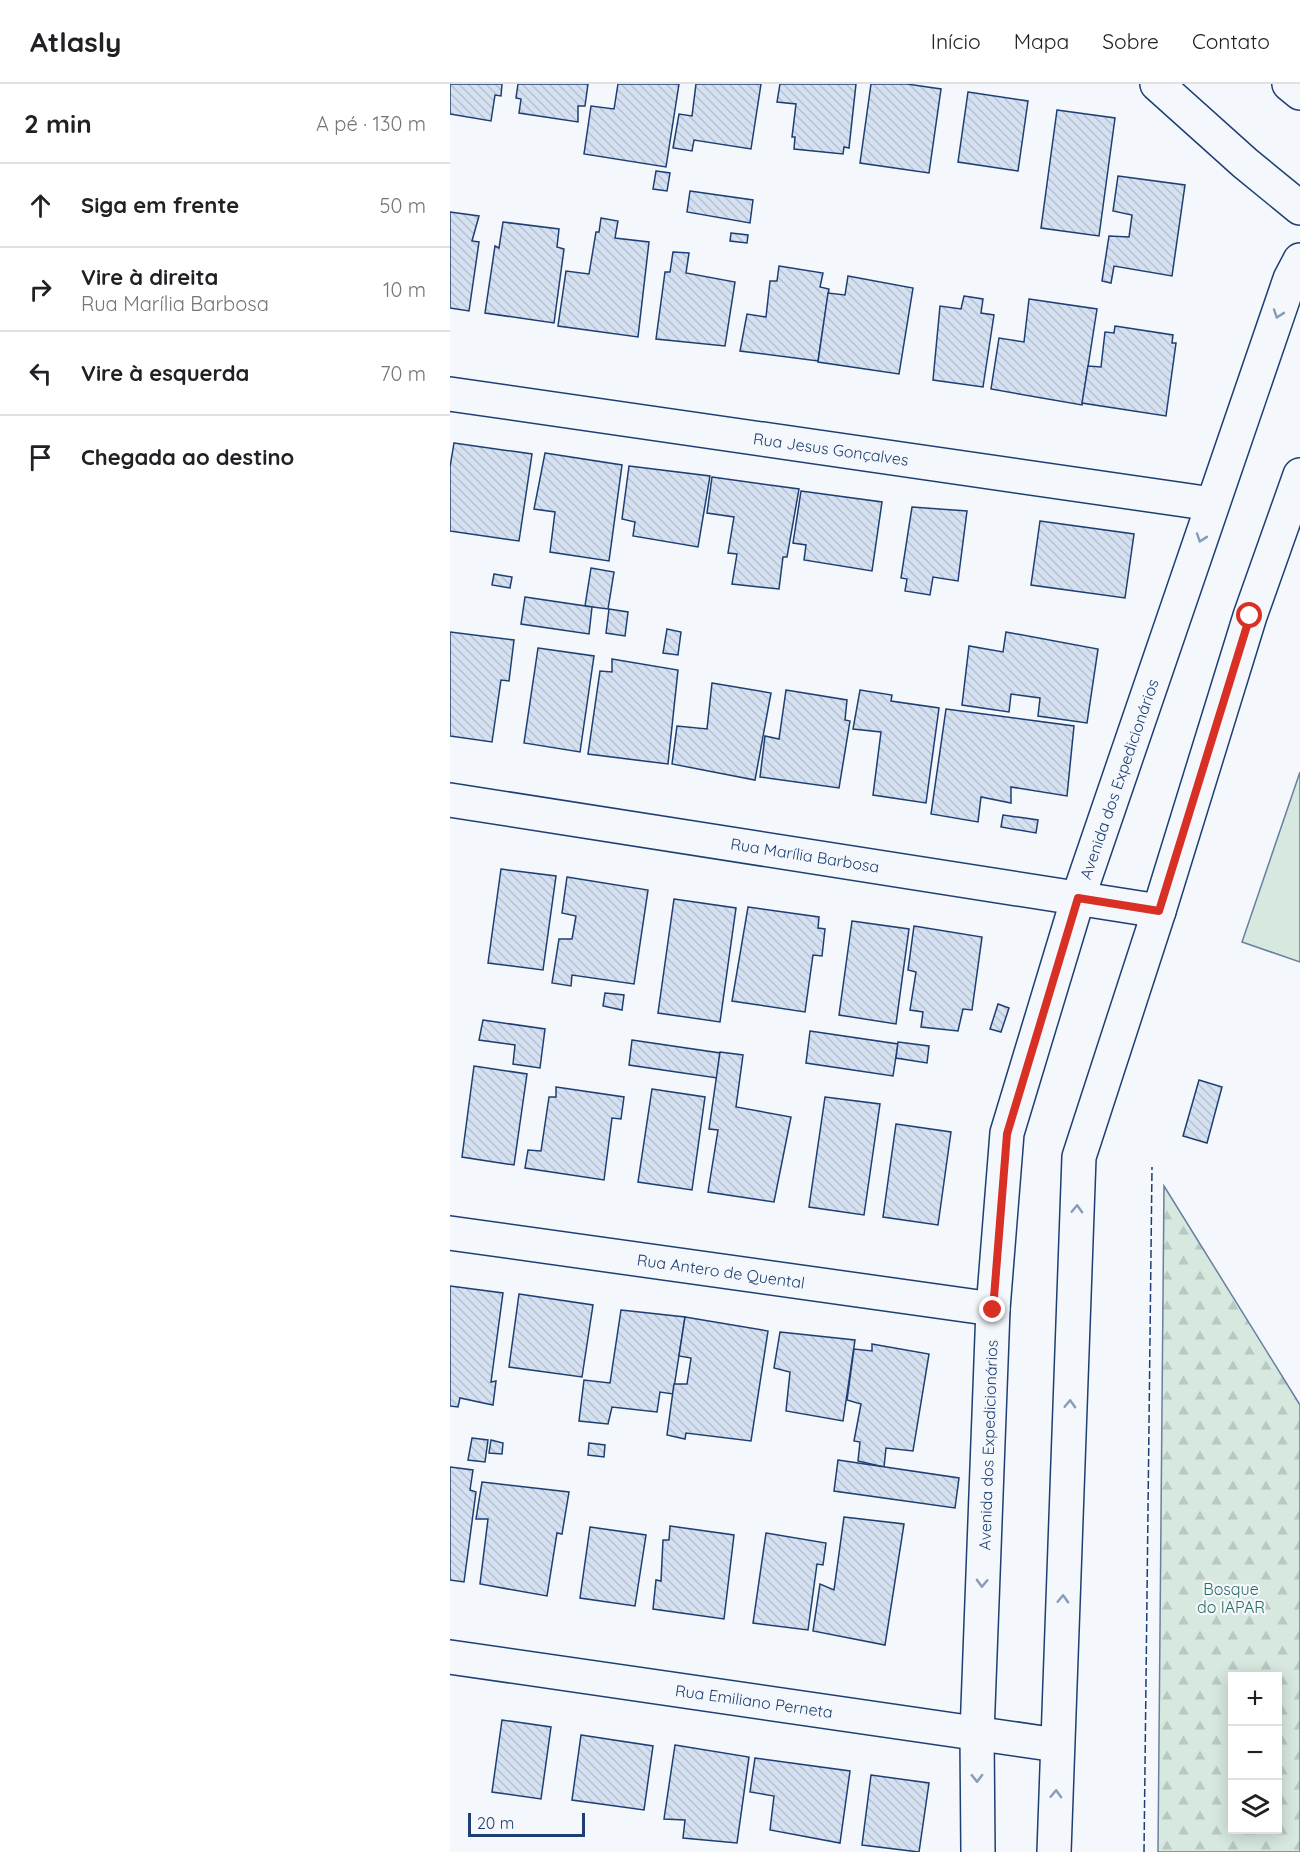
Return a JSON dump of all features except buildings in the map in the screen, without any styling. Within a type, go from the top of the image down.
[{"type":"street","points":[[1157,84],[1245,163],[1300,208]]},
{"type":"street","points":[[1289,84],[1300,93]]},
{"type":"street","name":"Avenida dos Expedicionários","points":[[978,1852],[976,1734],[993,1310],[1007,1134],[1078,898],[1290,279],[1300,260]]},
{"type":"street","name":"Rua Jesus Gonçalves","points":[[450,394],[1212,504]]},
{"type":"street","points":[[1054,1852],[1079,1157],[1159,911],[1250,616],[1300,475]]},
{"type":"street","name":"Rua Marília Barbosa","points":[[450,800],[1159,911]]},
{"type":"street","name":"Rua Antero de Quental","points":[[450,1233],[993,1310]]},
{"type":"street","name":"Rua Emiliano Perneta","points":[[450,1657],[1058,1745]]},
{"type":"green space","points":[[1300,772],[1300,962],[1242,942]]},
{"type":"green space","name":"Bosque do IAPAR","points":[[1164,1186],[1300,1405],[1300,1852],[1158,1852]]},
{"type":"fence","points":[[1144,1852],[1152,1167]]},
{"type":"route","points":[[993,1310],[1007,1134],[1078,898],[1159,911],[1250,616]]}]
